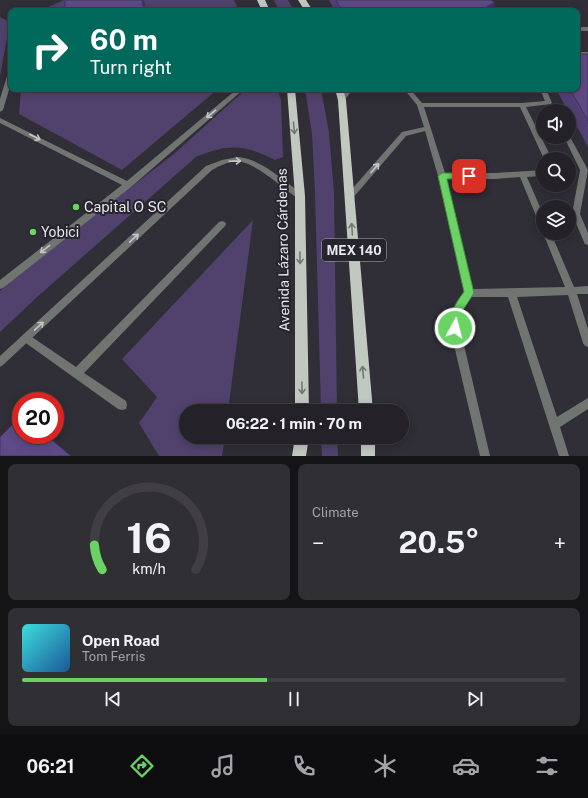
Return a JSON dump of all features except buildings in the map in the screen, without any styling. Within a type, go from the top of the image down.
[{"type":"highway","name":"Avenida Lázaro Cárdenas","points":[[291,92],[300,196],[302,404]]},
{"type":"highway","name":"MEX 140","points":[[340,92],[342,100],[365,404]]},
{"type":"highway","points":[[299,456],[301,444]]},
{"type":"highway","points":[[303,444],[304,456]]},
{"type":"highway","points":[[368,444],[368,456]]},
{"type":"highway","points":[[370,444],[373,456]]},
{"type":"street","points":[[0,84],[8,78]]},
{"type":"street","points":[[0,110],[8,83]]},
{"type":"street","points":[[0,285],[128,185],[237,92]]},
{"type":"street","points":[[342,100],[348,92]]},
{"type":"street","points":[[409,92],[420,105],[428,128],[442,176],[469,293],[458,308],[455,328],[485,456]]},
{"type":"street","points":[[420,105],[549,103],[544,92]]},
{"type":"street","points":[[522,104],[545,152]]},
{"type":"street","points":[[0,120],[128,185]]},
{"type":"street","points":[[349,197],[404,134],[428,128]]},
{"type":"street","points":[[571,144],[584,170],[576,214],[588,242]]},
{"type":"street","points":[[0,362],[209,168],[225,161],[242,160],[256,166],[300,196]]},
{"type":"street","points":[[442,176],[536,174]]},
{"type":"street","points":[[523,175],[536,206]]},
{"type":"street","points":[[77,373],[222,224]]},
{"type":"street","points":[[550,240],[571,291],[588,343]]},
{"type":"street","points":[[469,293],[588,290]]},
{"type":"street","points":[[511,293],[564,456]]},
{"type":"street","points":[[26,338],[122,405]]},
{"type":"street","points":[[554,425],[588,403]]},
{"type":"shaded area","points":[[64,0],[70,0],[70,8],[46,8]]},
{"type":"shaded area","points":[[144,0],[234,0],[238,8],[145,8]]},
{"type":"shaded area","points":[[274,0],[288,0],[292,8],[278,8]]},
{"type":"shaded area","points":[[0,17],[8,21],[8,33],[0,76]]},
{"type":"shaded area","points":[[21,92],[214,92],[122,170],[19,114]]},
{"type":"shaded area","points":[[243,92],[278,92],[281,100],[283,157],[275,160],[254,151],[227,148],[196,157],[36,298],[0,332],[0,291],[11,280],[175,153]]},
{"type":"shaded area","points":[[305,92],[322,92],[329,133],[334,193],[337,404],[321,404],[312,134]]},
{"type":"shaded area","points":[[253,220],[229,404],[179,404],[179,444],[224,444],[222,456],[159,456],[139,423],[157,397],[122,359]]},
{"type":"shaded area","points":[[321,444],[337,444],[338,456],[322,456]]},
{"type":"place","name":"Capital O SC","points":[[76,207]]},
{"type":"place","name":"Yobici","points":[[33,232]]},
{"type":"route","points":[[455,328],[458,308],[469,293],[442,176],[469,176]]}]
